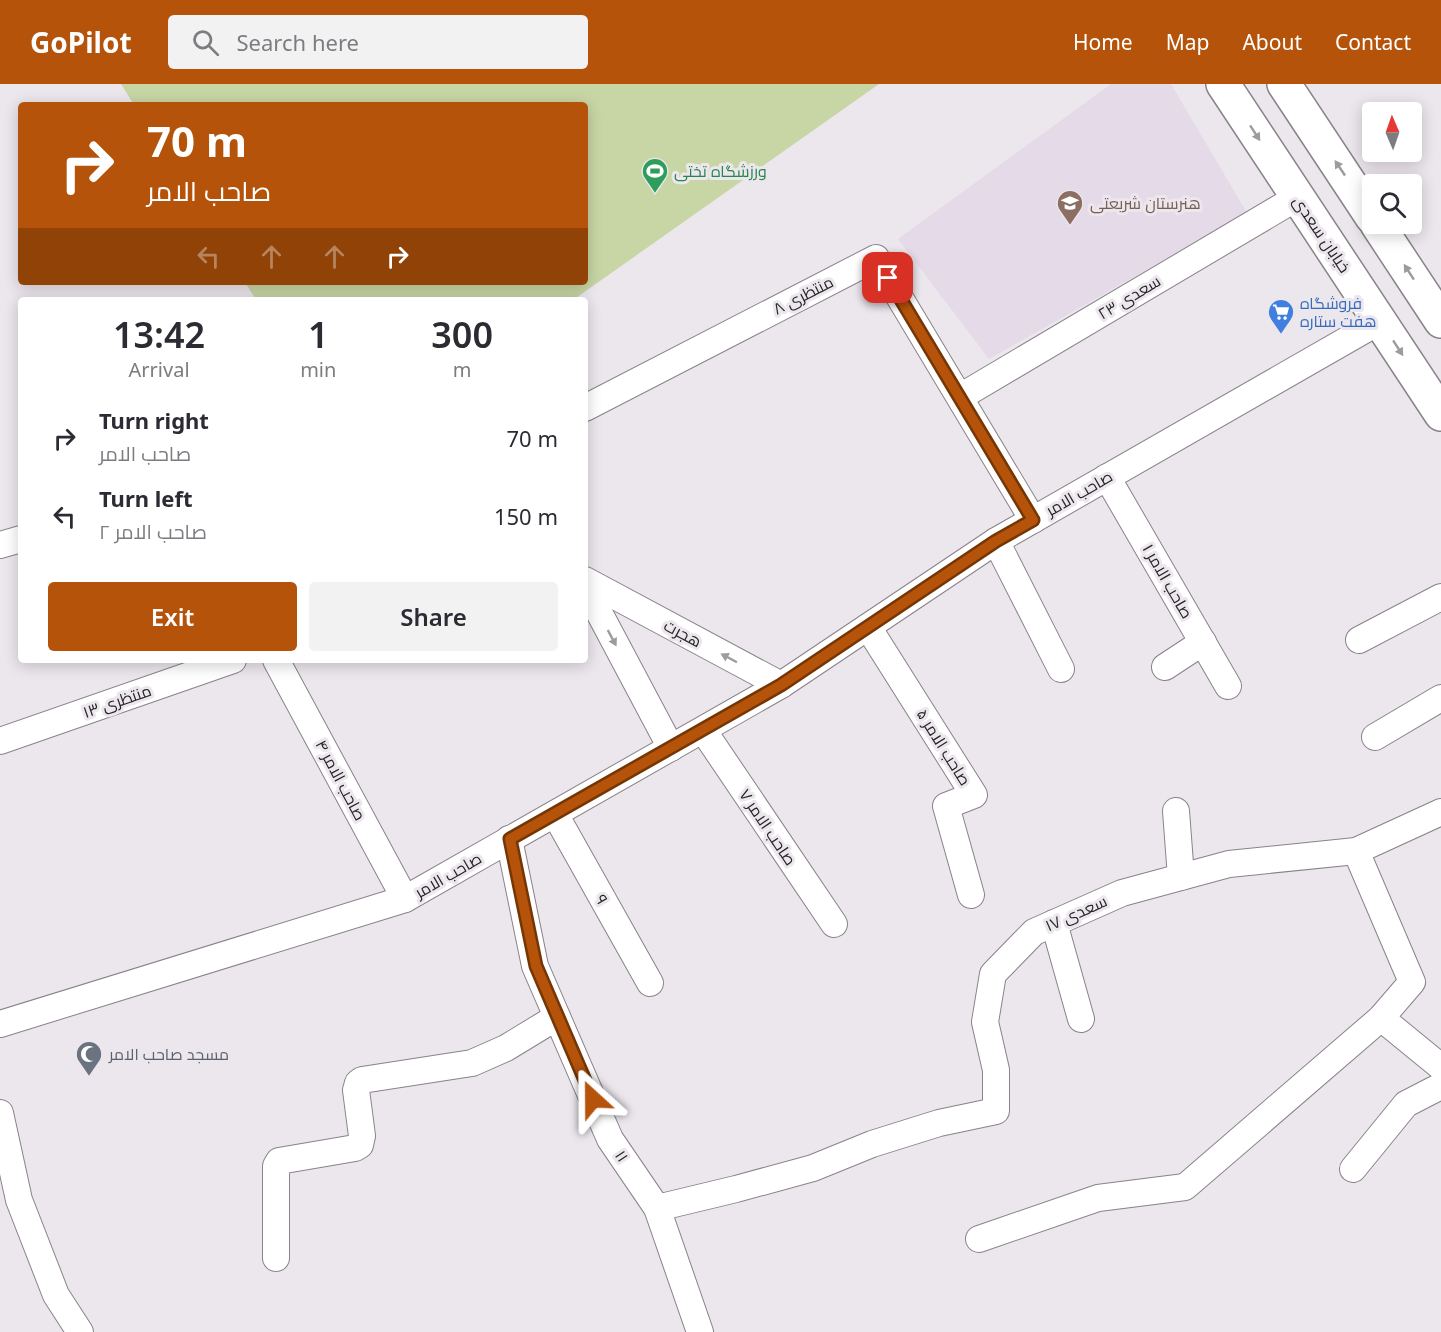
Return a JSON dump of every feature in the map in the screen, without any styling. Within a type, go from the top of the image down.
[{"type":"main road","name":"خیابان سعدی","points":[[1223,84],[1441,414]]},
{"type":"main road","points":[[1284,84],[1362,202]]},
{"type":"main road","points":[[1276,164],[1317,133]]},
{"type":"main road","points":[[1384,234],[1441,321]]},
{"type":"street","name":"سعدی ۲۳","points":[[960,397],[1298,197]]},
{"type":"street","name":"منتظری ۸","points":[[588,406],[876,258],[960,397]]},
{"type":"street","name":"صاحب الامر","points":[[0,1024],[405,899],[781,685],[996,541],[1380,321]]},
{"type":"street","points":[[960,397],[1033,520]]},
{"type":"street","name":"صاحب الامر ۱","points":[[1107,477],[1228,686]]},
{"type":"street","points":[[0,545],[18,540]]},
{"type":"street","points":[[996,541],[1061,669]]},
{"type":"street","name":"هجرت","points":[[588,582],[781,685]]},
{"type":"street","points":[[588,592],[672,748]]},
{"type":"street","points":[[1359,640],[1441,597]]},
{"type":"street","name":"صاحب الامر ۵","points":[[868,627],[974,795],[946,806],[971,895]]},
{"type":"street","points":[[1165,667],[1203,642]]},
{"type":"street","name":"منتظری ۱۳","points":[[0,741],[224,663]]},
{"type":"street","name":"صاحب الامر ۴","points":[[278,663],[405,899]]},
{"type":"street","points":[[1375,737],[1441,698]]},
{"type":"street","name":"صاحب الامر ۷","points":[[703,730],[834,924]]},
{"type":"street","points":[[1176,811],[1181,877]]},
{"type":"street","name":"سعدی ۱۷","points":[[657,1208],[813,1168],[872,1144],[939,1123],[996,1111],[996,1070],[985,1022],[993,974],[1034,932],[1122,893],[1229,864],[1356,851],[1441,812]]},
{"type":"street","name":"۹","points":[[555,814],[650,983]]},
{"type":"street","name":"۱۱","points":[[510,839],[536,966],[610,1139],[657,1208],[700,1332]]},
{"type":"street","points":[[979,1239],[1098,1198],[1185,1187],[1381,1018],[1412,982],[1356,851]]},
{"type":"street","points":[[1054,923],[1081,1019]]},
{"type":"street","points":[[276,1258],[276,1166],[279,1161],[355,1148],[360,1145],[362,1136],[356,1090],[358,1083],[362,1080],[472,1063],[506,1048],[557,1017]]},
{"type":"street","points":[[1381,1018],[1441,1066]]},
{"type":"street","points":[[1353,1169],[1406,1104],[1441,1086]]},
{"type":"street","points":[[0,1113],[18,1200],[56,1295],[80,1332]]},
{"type":"shaded area","name":"هنرستان شریعتی","points":[[1111,84],[1171,84],[1247,213],[989,359],[898,239]]},
{"type":"green space","name":"ورزشگاه تختی","points":[[121,84],[879,84],[577,297],[254,297],[247,285],[588,285],[588,102],[132,102]]},
{"type":"place","name":"ورزشگاه تختی","points":[[655,194]]},
{"type":"place","name":"هنرستان شریعتی","points":[[1070,226]]},
{"type":"place","name":"فروشگاه هفت ستاره","points":[[1281,335]]},
{"type":"place","name":"مسجد صاحب الامر","points":[[89,1077]]},
{"type":"route","points":[[593,1099],[536,966],[510,839],[781,685],[996,541],[1033,520],[888,278]]}]
